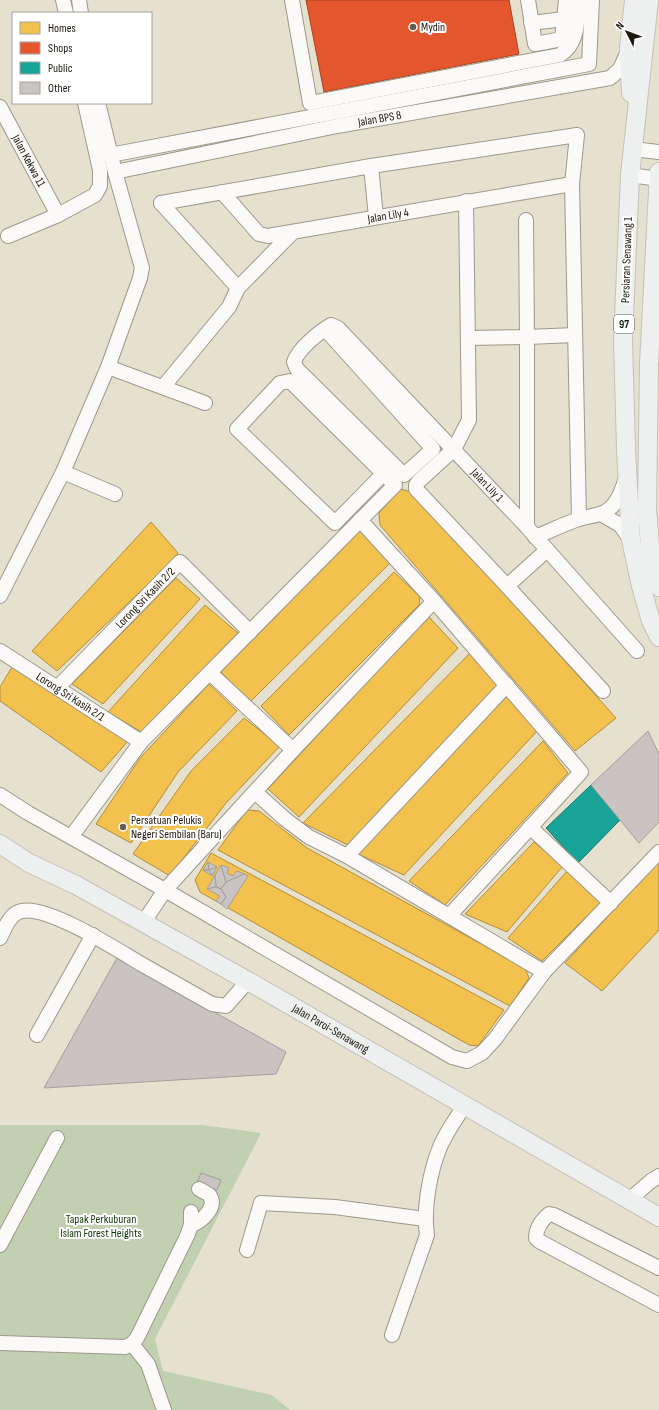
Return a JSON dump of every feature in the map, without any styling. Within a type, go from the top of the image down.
[{"type":"main road","points":[[633,149],[629,48],[634,0]]},
{"type":"main road","name":"Persiaran Senawang 1","points":[[649,0],[645,50],[630,175],[624,341],[631,540],[651,621],[659,637]]},
{"type":"main road","name":"97","points":[[659,176],[649,364],[647,509],[650,545],[656,579],[659,587]]},
{"type":"main road","name":"Jalan Paroi-Senawang","points":[[0,844],[29,863],[76,885],[248,981],[465,1104],[659,1217]]},
{"type":"main road","points":[[0,857],[46,879],[76,885]]},
{"type":"street","points":[[63,0],[66,12]]},
{"type":"street","points":[[79,0],[81,12]]},
{"type":"street","points":[[292,0],[310,103],[560,55],[575,37],[579,0]]},
{"type":"street","points":[[528,0],[535,44],[562,39],[566,0]]},
{"type":"street","points":[[110,155],[589,64],[592,0]]},
{"type":"street","points":[[532,23],[564,19]]},
{"type":"street","name":"Jalan BPS 8","points":[[114,172],[337,126],[610,78],[620,69],[629,48]]},
{"type":"street","points":[[8,236],[58,215],[95,195],[100,186],[100,170],[86,104]]},
{"type":"street","points":[[0,596],[63,472],[108,367],[140,278],[142,268],[114,172],[98,104]]},
{"type":"street","name":"Jalan Kekwa 11","points":[[0,107],[58,215]]},
{"type":"street","points":[[238,288],[161,203],[371,166],[577,135],[572,184],[579,519]]},
{"type":"street","points":[[633,149],[659,152]]},
{"type":"street","points":[[371,166],[376,217]]},
{"type":"street","points":[[630,175],[659,176]]},
{"type":"street","name":"Jalan Lily 4","points":[[222,192],[259,234],[268,236],[572,184]]},
{"type":"street","points":[[466,201],[469,420],[454,449],[419,481],[416,485],[416,489],[508,586],[603,691]]},
{"type":"street","points":[[526,220],[531,532],[601,514],[609,510],[615,504],[621,493],[628,474]]},
{"type":"street","points":[[163,387],[228,306],[238,288],[293,232]]},
{"type":"street","points":[[71,837],[141,742],[360,520],[433,449],[328,327],[296,355],[294,362],[297,369],[400,480]]},
{"type":"street","name":"Jalan Lily 1","points":[[328,327],[338,328],[454,449],[531,532],[637,651]]},
{"type":"street","points":[[469,338],[575,335]]},
{"type":"street","points":[[108,367],[205,403]]},
{"type":"street","points":[[384,474],[335,523],[237,429],[280,383],[290,381],[384,474],[400,480]]},
{"type":"street","points":[[63,472],[116,494]]},
{"type":"street","points":[[601,514],[620,525],[631,540]]},
{"type":"street","points":[[360,520],[434,601],[581,772],[449,916]]},
{"type":"street","points":[[508,586],[547,550]]},
{"type":"street","name":"Lorong Sri Kasih 2/2","points":[[57,688],[180,562],[250,632]]},
{"type":"street","points":[[143,923],[166,890],[293,750],[434,601]]},
{"type":"street","name":"Lorong Sri Kasih 2/1","points":[[0,651],[141,742]]},
{"type":"street","points":[[210,673],[293,750]]},
{"type":"street","points":[[347,856],[507,685]]},
{"type":"street","points":[[255,792],[309,837],[347,856],[544,972]]},
{"type":"street","points":[[0,795],[28,813],[166,890],[452,1057],[467,1061],[482,1053],[495,1039],[544,972],[659,852]]},
{"type":"street","points":[[530,827],[611,903]]},
{"type":"street","points":[[0,938],[10,918],[16,913],[23,910],[42,913],[93,935],[212,1004],[226,1006],[248,981]]},
{"type":"street","points":[[37,1035],[93,935]]},
{"type":"street","points":[[392,1335],[427,1235],[426,1219],[428,1187],[440,1147],[465,1104]]},
{"type":"street","points":[[0,1245],[57,1138]]},
{"type":"street","points":[[629,1200],[659,1176]]},
{"type":"street","points":[[0,1343],[125,1347],[132,1344],[137,1338],[191,1219],[196,1223],[204,1217],[210,1209],[212,1203],[209,1195],[199,1189]]},
{"type":"street","points":[[247,1250],[260,1203],[335,1207],[426,1219]]},
{"type":"street","points":[[659,1268],[554,1215],[549,1214],[544,1218],[536,1232],[536,1238],[539,1241],[659,1305]]},
{"type":"street","points":[[132,1344],[148,1364],[164,1410]]},
{"type":"green space","name":"Tapak Perkuburan Islam Forest Heights","points":[[0,1125],[202,1125],[261,1133],[155,1339],[163,1371],[272,1395],[290,1410],[0,1410]]},
{"type":"building: Homes","points":[[401,489],[414,493],[616,718],[575,751],[380,525],[379,513]]},
{"type":"building: Homes","points":[[151,522],[178,553],[166,567],[57,671],[32,651]]},
{"type":"building: Homes","points":[[360,531],[390,563],[250,702],[221,672]]},
{"type":"building: Homes","points":[[394,572],[420,597],[419,605],[289,735],[261,706]]},
{"type":"building: Homes","points":[[176,578],[200,599],[103,704],[72,684]]},
{"type":"building: Homes","points":[[205,605],[238,633],[143,733],[108,712]]},
{"type":"building: Homes","points":[[428,616],[458,648],[299,817],[268,789]]},
{"type":"building: Homes","points":[[470,653],[498,684],[348,845],[303,823]]},
{"type":"building: Homes","points":[[12,667],[128,741],[101,772],[0,701],[0,687]]},
{"type":"building: Homes","points":[[209,684],[237,711],[178,772],[131,843],[96,824],[140,758]]},
{"type":"building: Homes","points":[[507,696],[538,730],[404,875],[358,854]]},
{"type":"building: Homes","points":[[244,718],[280,746],[226,803],[170,876],[133,854],[191,771]]},
{"type":"building: Homes","points":[[543,741],[568,773],[445,905],[409,881]]},
{"type":"building: Homes","points":[[247,810],[259,811],[307,848],[525,968],[529,978],[510,1006],[218,850]]},
{"type":"building: Homes","points":[[534,842],[563,866],[507,932],[465,914]]},
{"type":"building: Homes","points":[[211,853],[504,1010],[478,1046],[469,1045],[200,892],[195,880]]},
{"type":"building: Homes","points":[[659,861],[659,930],[602,991],[565,963]]},
{"type":"building: Homes","points":[[568,870],[602,901],[542,961],[508,938]]},
{"type":"building: Shops","name":"Mydin","points":[[306,0],[509,0],[519,54],[324,92]]},
{"type":"building: Public","points":[[591,785],[620,820],[578,863],[546,828]]},
{"type":"building: Other","points":[[648,731],[659,754],[659,822],[639,843],[591,785]]},
{"type":"building: Other","points":[[208,862],[209,870],[203,870]]},
{"type":"building: Other","points":[[208,862],[217,867],[209,870]]},
{"type":"building: Other","points":[[221,865],[226,882],[221,889],[216,887],[215,875]]},
{"type":"building: Other","points":[[221,865],[229,868],[227,873],[233,876],[237,871],[244,874],[226,882]]},
{"type":"building: Other","points":[[217,867],[212,876],[209,870]]},
{"type":"building: Other","points":[[203,870],[209,870],[212,876]]},
{"type":"building: Other","points":[[244,874],[248,876],[227,909],[221,904],[226,897],[221,889],[226,882]]},
{"type":"building: Other","points":[[215,875],[216,887],[207,889]]},
{"type":"building: Other","points":[[216,887],[221,889],[226,897],[221,904],[216,901],[220,896],[207,889]]},
{"type":"building: Other","points":[[117,958],[286,1052],[276,1074],[44,1088]]},
{"type":"building: Other","points":[[201,1173],[221,1180],[217,1190],[197,1183]]},
{"type":"place","name":"Mydin","points":[[413,27]]},
{"type":"place","name":"Persatuan Pelukis Negeri Sembilan (Baru)","points":[[123,827]]}]
